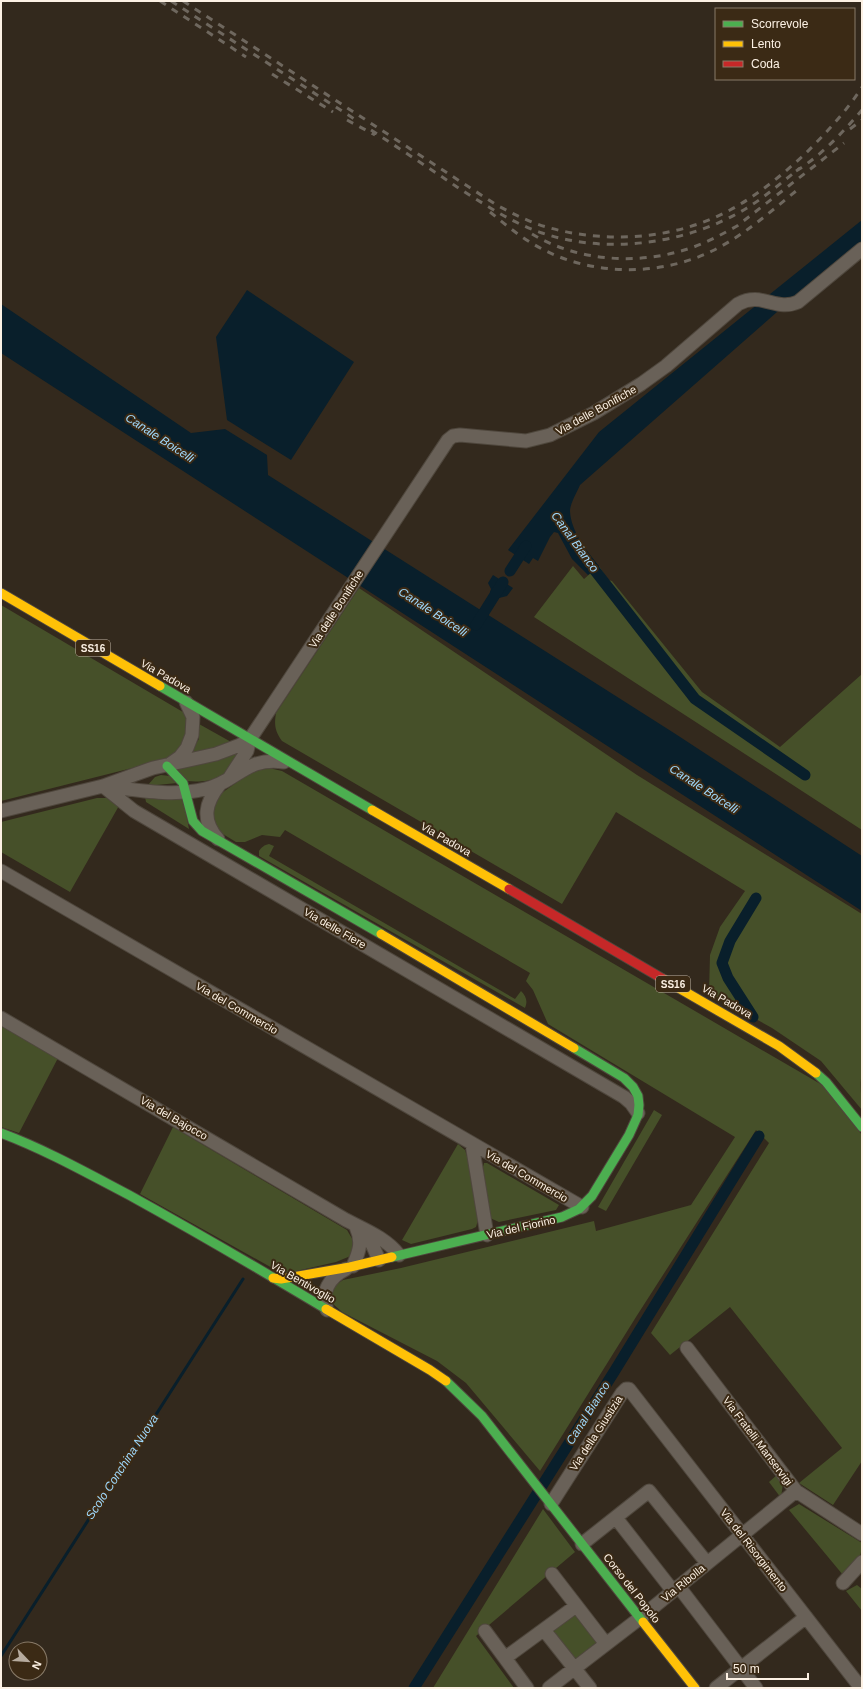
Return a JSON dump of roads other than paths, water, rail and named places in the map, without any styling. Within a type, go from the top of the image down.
[{"type":"street","name":"Via delle Bonifiche","points":[[225,781],[246,751],[250,739],[388,529],[442,448],[453,436],[460,434],[526,441],[550,435],[594,413],[641,384],[666,366],[738,304],[751,298],[785,305],[791,305],[798,302],[862,249]]},
{"type":"street","name":"Via Padova","points":[[1,593],[796,1056],[826,1082],[862,1126]]},
{"type":"street","points":[[167,766],[180,758],[192,735],[194,717],[186,702]]},
{"type":"street","points":[[1,811],[103,786],[153,768],[216,754],[240,745],[250,739]]},
{"type":"street","points":[[103,786],[138,790],[184,792],[207,789],[225,781],[257,762],[274,760],[291,763]]},
{"type":"street","name":"Via delle Fiere","points":[[167,766],[183,783],[184,792],[193,821],[202,831],[529,1020],[632,1084],[637,1092],[638,1113]]},
{"type":"street","points":[[138,790],[144,774],[153,768]]},
{"type":"street","points":[[219,841],[211,831],[207,814],[211,796],[225,781]]},
{"type":"street","name":"Via delle Fiere","points":[[103,786],[134,811],[624,1097],[631,1103],[638,1113]]},
{"type":"street","name":"Via delle Fiere","points":[[138,790],[139,805],[150,820]]},
{"type":"street","name":"Via del Commercio","points":[[1,871],[582,1207]]},
{"type":"street","name":"Via del Bajocco","points":[[1,1018],[351,1224],[388,1243],[399,1255]]},
{"type":"street","points":[[520,1036],[529,1020]]},
{"type":"street","name":"Via del Fiorino","points":[[273,1278],[281,1279],[352,1266],[562,1217],[575,1212],[592,1196],[632,1129],[638,1113]]},
{"type":"street","name":"Via Bentivoglio","points":[[1,1133],[27,1143],[189,1228],[430,1370],[465,1396],[550,1503]]},
{"type":"street","name":"Via del Commercio","points":[[472,1144],[487,1234]]},
{"type":"street","points":[[351,1224],[359,1234],[360,1245],[352,1266]]},
{"type":"street","name":"Via del Bajocco","points":[[351,1224],[368,1238],[379,1260]]},
{"type":"street","name":"Via del Fiorino","points":[[304,1297],[317,1296],[338,1274],[352,1266]]},
{"type":"street","points":[[304,1297],[306,1282],[313,1273]]},
{"type":"street","points":[[326,1288],[324,1300],[326,1310]]},
{"type":"street","name":"Via Fratelli Manservigi","points":[[686,1348],[796,1491],[862,1534]]},
{"type":"street","name":"Via della Giustizia","points":[[550,1503],[626,1389],[629,1389],[646,1411]]},
{"type":"street","name":"Via del Risorgimento","points":[[646,1411],[861,1688]]},
{"type":"street","points":[[582,1544],[649,1491],[707,1563]]},
{"type":"street","name":"Via Ribolla","points":[[549,1688],[640,1618],[796,1491]]},
{"type":"street","name":"Corso del Popolo","points":[[550,1503],[695,1688]]},
{"type":"street","points":[[616,1518],[756,1688]]},
{"type":"street","points":[[843,1583],[862,1562]]},
{"type":"street","points":[[552,1574],[606,1644]]},
{"type":"street","points":[[505,1658],[576,1606]]},
{"type":"street","points":[[716,1688],[806,1617]]},
{"type":"street","points":[[544,1630],[590,1688]]},
{"type":"street","points":[[485,1631],[527,1688]]},
{"type":"water","points":[[862,220],[862,243],[777,312],[580,485],[571,505],[571,519],[580,541],[599,566],[588,575],[572,559],[558,533],[554,532],[538,561],[533,558],[529,564],[508,550],[599,432]]},
{"type":"water","points":[[247,290],[354,362],[291,460],[227,420],[216,337]]},
{"type":"water","name":"Canale Boicelli","points":[[1,304],[191,433],[225,429],[267,455],[268,475],[674,733],[862,856],[862,911],[1,353]]},
{"type":"water","points":[[493,575],[513,588],[507,596],[499,598],[490,592],[491,589],[488,583]]},
{"type":"waterway","points":[[510,571],[526,546]]},
{"type":"waterway","name":"Canal Bianco","points":[[586,559],[695,699],[805,775]]},
{"type":"waterway","points":[[476,625],[503,582]]},
{"type":"waterway","name":"Canal Bianco","points":[[753,1017],[728,978],[722,963],[730,941],[756,898]]},
{"type":"waterway","name":"Canal Bianco","points":[[414,1688],[614,1372],[759,1136]]},
{"type":"waterway","name":"Scolo Conchina Nuova","points":[[1,1656],[243,1279]]},
{"type":"railway","points":[[160,1],[246,57]]},
{"type":"railway","points":[[171,1],[356,120]]},
{"type":"railway","points":[[183,1],[495,204],[522,218],[543,226],[572,233],[619,237],[665,233],[709,220],[730,210],[750,198],[788,170],[821,138],[862,87]]},
{"type":"railway","points":[[272,74],[333,112]]},
{"type":"railway","points":[[796,171],[823,151],[862,110]]},
{"type":"railway","points":[[347,120],[375,135]]},
{"type":"railway","points":[[850,129],[862,120]]},
{"type":"railway","points":[[371,130],[457,187],[509,219],[542,233],[567,240],[594,243],[620,244],[647,242],[674,238],[699,230],[724,220],[747,208],[800,168]]},
{"type":"railway","points":[[532,234],[567,250],[605,258],[644,258],[688,249],[702,244],[737,226],[844,143]]},
{"type":"railway","points":[[490,212],[509,228],[530,242],[564,259],[585,265],[606,268],[628,270],[650,269],[692,259],[712,251],[756,224],[796,191]]}]
